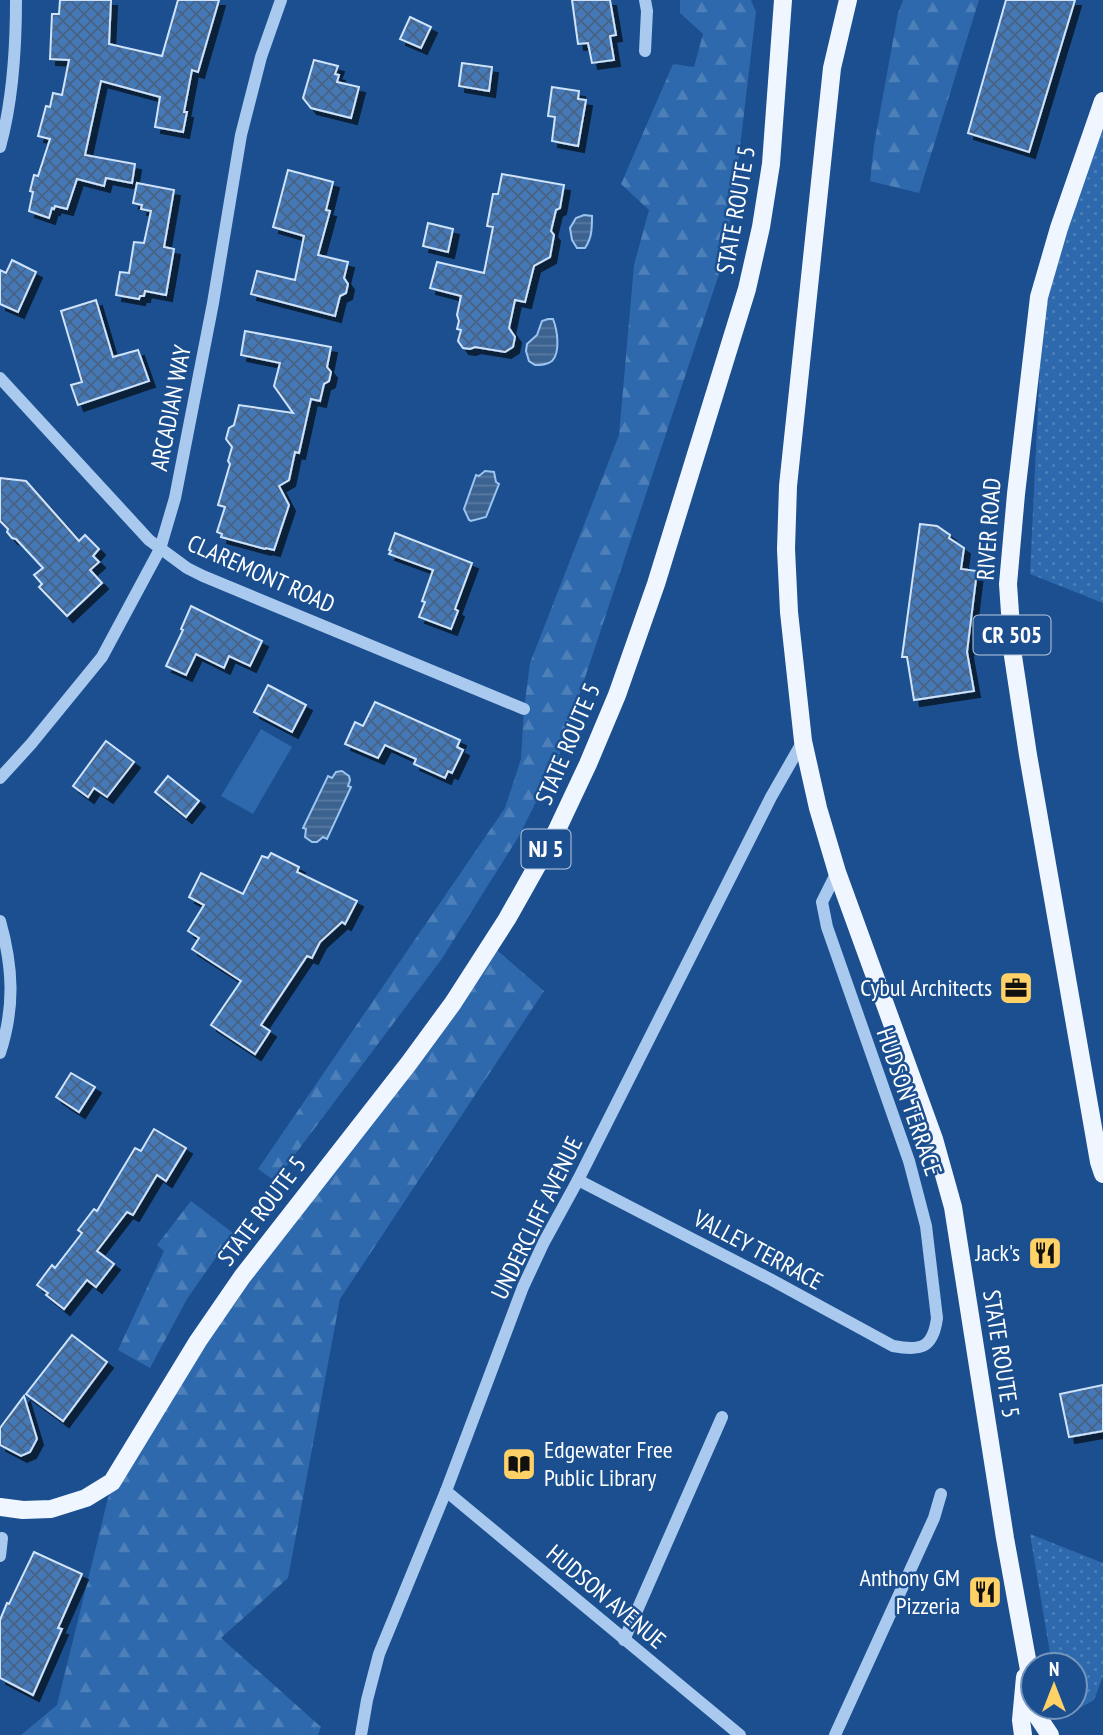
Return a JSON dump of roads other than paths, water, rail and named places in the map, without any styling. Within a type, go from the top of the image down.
[{"type":"main road","name":"STATE ROUTE 5","points":[[0,1507],[51,1509],[86,1498],[112,1482],[198,1341],[242,1277],[453,1003],[508,919],[556,832],[612,706],[643,621],[747,289],[771,164],[783,0]]},
{"type":"main road","name":"STATE ROUTE 5","points":[[848,0],[832,68],[788,486],[786,549],[789,612],[803,741],[818,808],[837,872],[934,1139],[953,1207],[1004,1538],[1024,1651]]},
{"type":"main road","name":"RIVER ROAD","points":[[1103,101],[1059,228],[1039,298],[1008,584],[1013,656],[1028,755],[1103,1174]]},
{"type":"street","points":[[0,148],[12,83],[16,0]]},
{"type":"street","name":"ARCADIAN WAY","points":[[0,778],[102,657],[160,549],[175,498],[213,303],[241,135],[261,57],[281,0]]},
{"type":"street","points":[[645,0],[645,51]]},
{"type":"street","name":"CLAREMONT ROAD","points":[[0,378],[149,540],[187,568],[524,709]]},
{"type":"street","name":"UNDERCLIFF AVENUE","points":[[361,1735],[379,1654],[446,1491],[523,1287],[771,797],[803,741]]},
{"type":"street","name":"HUDSON TERRACE","points":[[837,872],[822,902],[827,927],[909,1161],[926,1226],[937,1318],[932,1336],[920,1347]]},
{"type":"street","points":[[0,921],[10,965],[11,997],[0,1053]]},
{"type":"street","name":"VALLEY TERRACE","points":[[578,1180],[893,1346],[911,1349],[920,1347]]},
{"type":"street","points":[[624,1640],[722,1417]]},
{"type":"street","name":"HUDSON AVENUE","points":[[446,1491],[740,1735]]},
{"type":"street","points":[[835,1735],[934,1518],[941,1494]]},
{"type":"street","points":[[0,1556],[2,1538]]},
{"type":"place","name":"Cybul Architects","points":[[1016,988]]},
{"type":"place","name":"Jack's","points":[[1045,1253]]},
{"type":"place","name":"Edgewater Free Public Library","points":[[519,1464]]},
{"type":"place","name":"Anthony GM Pizzeria","points":[[985,1592]]}]
